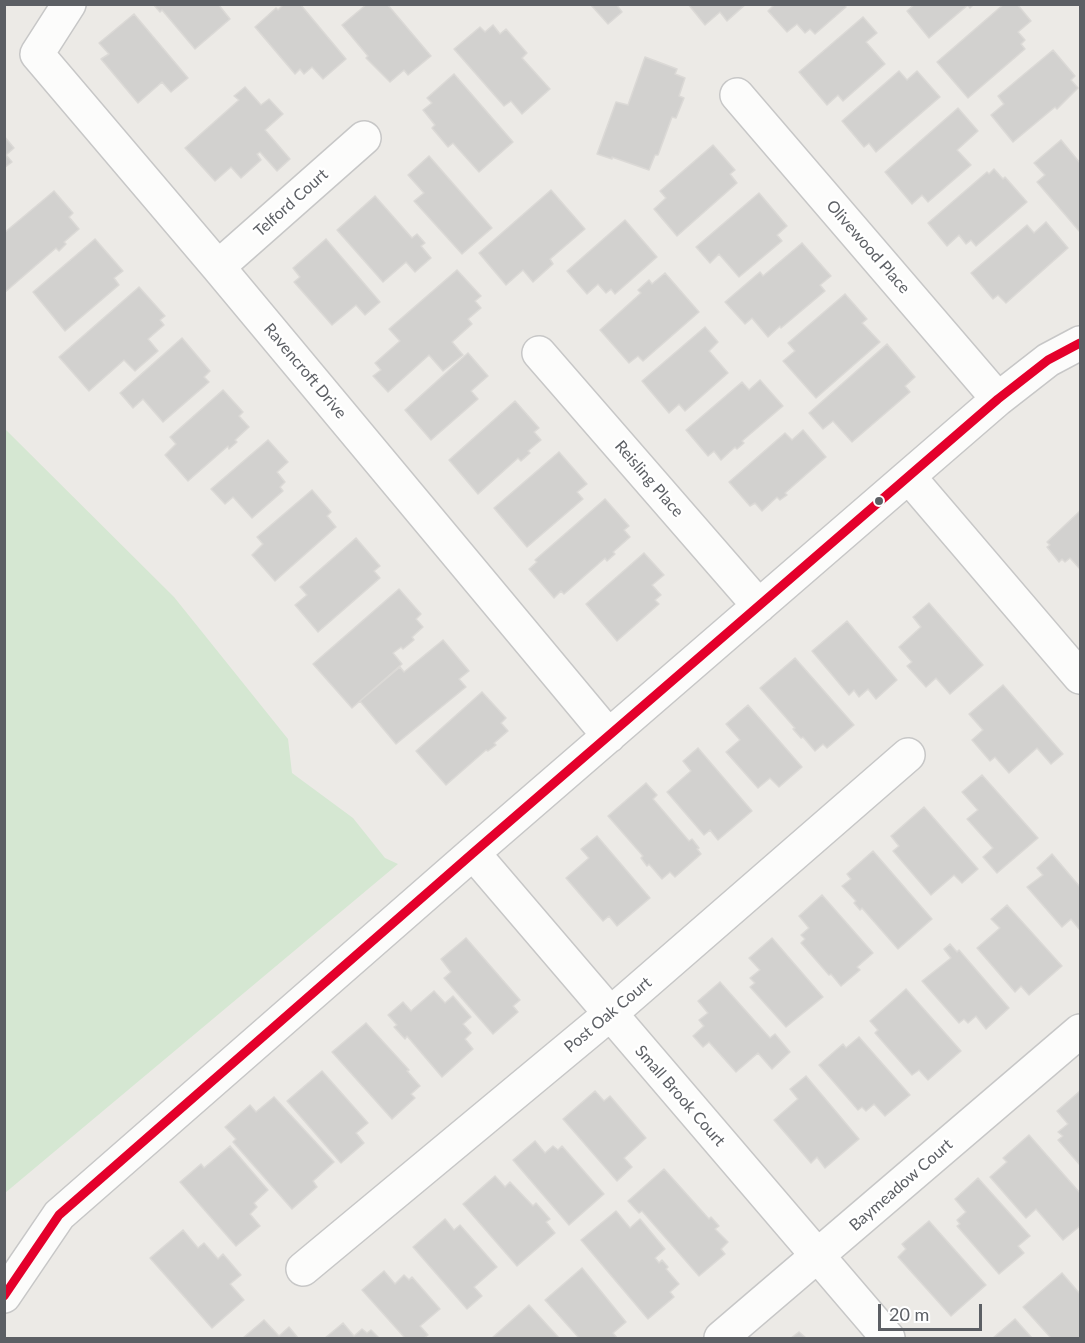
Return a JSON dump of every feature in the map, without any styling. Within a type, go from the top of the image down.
[{"type":"street","name":"Ravencroft Drive","points":[[69,4],[37,54],[218,267],[609,736]]},
{"type":"street","name":"Olivewood Place","points":[[737,95],[998,399]]},
{"type":"street","name":"Telford Court","points":[[218,267],[364,138]]},
{"type":"street","points":[[4,1296],[59,1215],[998,399],[1048,360],[1080,343]]},
{"type":"street","name":"Reisling Place","points":[[539,353],[759,606]]},
{"type":"street","points":[[909,477],[1080,676]]},
{"type":"street","name":"Post Oak Court","points":[[303,1269],[610,1014],[908,755]]},
{"type":"street","name":"Small Brook Court","points":[[473,853],[888,1338]]},
{"type":"street","name":"Baymeadow Court","points":[[721,1338],[1080,1031]]},
{"type":"green space","points":[[4,428],[174,597],[288,739],[292,773],[353,818],[385,858],[398,864],[5,1193]]},
{"type":"building","points":[[153,4],[218,4],[230,19],[195,49],[162,10],[160,12]]},
{"type":"building","points":[[284,4],[300,4],[346,59],[323,79],[312,67],[304,74],[300,69],[295,74],[255,27],[276,8],[278,10]]},
{"type":"building","points":[[367,4],[387,4],[431,56],[408,75],[404,70],[390,82],[366,58],[368,56],[342,25]]},
{"type":"building","points":[[590,4],[616,4],[622,12],[608,24]]},
{"type":"building","points":[[688,4],[746,4],[727,21],[720,12],[705,25]]},
{"type":"building","points":[[775,4],[845,4],[846,7],[815,34],[810,29],[805,33],[797,24],[787,32],[768,11]]},
{"type":"building","points":[[915,4],[974,4],[970,8],[968,5],[929,38],[907,11]]},
{"type":"building","points":[[1004,4],[1017,4],[1031,21],[1018,32],[1025,40],[1021,44],[1025,49],[968,98],[937,62]]},
{"type":"building","points":[[134,14],[188,78],[171,92],[162,82],[138,103],[101,59],[109,54],[99,43]]},
{"type":"building","points":[[863,17],[877,33],[866,42],[885,64],[843,101],[838,95],[827,105],[799,72]]},
{"type":"building","points":[[493,25],[500,34],[506,29],[527,53],[522,58],[550,89],[522,114],[511,101],[504,106],[454,49],[480,27],[485,32]]},
{"type":"building","points":[[1053,50],[1075,76],[1071,80],[1078,88],[1057,109],[1055,107],[1013,142],[991,115],[1004,104],[998,96]]},
{"type":"building","points":[[645,57],[677,69],[675,74],[685,78],[679,96],[684,98],[676,118],[672,117],[658,155],[655,155],[649,170],[597,154],[616,102],[628,105]]},
{"type":"building","points":[[899,71],[907,80],[917,71],[940,97],[876,152],[869,143],[864,147],[842,121]]},
{"type":"building","points":[[454,74],[513,142],[479,172],[453,143],[448,147],[432,128],[435,125],[423,110],[432,103],[427,98]]},
{"type":"building","points":[[245,87],[261,105],[269,99],[283,114],[265,130],[290,159],[277,171],[260,152],[257,154],[261,160],[241,178],[231,167],[215,181],[185,148],[239,100],[234,96]]},
{"type":"building","points":[[958,108],[978,131],[957,150],[971,165],[928,202],[922,195],[912,204],[885,172]]},
{"type":"building","points":[[4,136],[14,148],[6,155],[12,162],[4,168]]},
{"type":"building","points":[[1061,140],[1080,163],[1080,232],[1037,182],[1045,175],[1034,163]]},
{"type":"building","points":[[713,145],[735,170],[730,174],[737,183],[677,236],[654,209],[666,198],[660,191]]},
{"type":"building","points":[[429,156],[492,228],[462,254],[414,201],[424,193],[408,175]]},
{"type":"building","points":[[994,169],[1003,179],[1005,177],[1027,202],[976,246],[971,240],[966,244],[959,235],[947,246],[928,223],[987,172],[989,174]]},
{"type":"building","points":[[551,190],[585,229],[550,259],[553,264],[533,282],[523,270],[506,285],[479,253]]},
{"type":"building","points":[[54,191],[73,213],[69,217],[79,229],[64,242],[66,244],[59,251],[56,248],[4,293],[4,233]]},
{"type":"building","points":[[759,193],[787,226],[777,235],[782,241],[739,277],[719,254],[710,263],[696,247]]},
{"type":"building","points":[[375,196],[412,238],[417,234],[425,243],[421,246],[431,258],[415,272],[406,262],[383,282],[337,230]]},
{"type":"building","points":[[625,220],[657,257],[615,294],[611,289],[606,293],[598,284],[587,294],[567,271]]},
{"type":"building","points":[[1046,222],[1068,248],[1006,303],[998,295],[993,299],[971,273],[1027,225],[1034,233]]},
{"type":"building","points":[[95,239],[123,271],[114,278],[119,285],[65,331],[33,292]]},
{"type":"building","points":[[326,239],[380,302],[365,315],[356,305],[332,325],[294,282],[300,277],[293,268]]},
{"type":"building","points":[[802,243],[831,276],[820,285],[825,291],[768,337],[752,318],[745,324],[725,302],[760,272],[763,276]]},
{"type":"building","points":[[457,270],[481,296],[475,301],[481,308],[468,319],[472,324],[452,342],[463,355],[443,371],[429,355],[388,392],[373,376],[381,370],[375,363],[400,341],[389,329]]},
{"type":"building","points":[[665,273],[699,312],[643,361],[638,356],[629,363],[600,330],[641,293],[638,290],[649,280],[652,284]]},
{"type":"building","points":[[139,287],[165,316],[160,320],[164,325],[148,339],[158,351],[135,371],[124,360],[89,391],[59,357]]},
{"type":"building","points":[[845,294],[867,319],[862,323],[880,342],[816,398],[783,361],[795,351],[788,343]]},
{"type":"building","points":[[705,327],[718,342],[709,351],[728,373],[685,411],[679,404],[669,413],[642,381]]},
{"type":"building","points":[[182,338],[210,371],[204,377],[209,382],[163,422],[143,399],[133,408],[120,393]]},
{"type":"building","points":[[887,344],[915,377],[905,386],[910,392],[852,442],[833,421],[823,429],[809,413]]},
{"type":"building","points":[[468,353],[488,376],[471,391],[478,399],[431,440],[405,410]]},
{"type":"building","points":[[760,380],[783,406],[742,441],[744,443],[737,449],[735,447],[721,460],[714,451],[708,456],[686,430],[742,382],[749,390]]},
{"type":"building","points":[[223,390],[243,412],[239,416],[249,427],[235,440],[237,442],[229,449],[228,446],[188,481],[165,455],[176,444],[170,437]]},
{"type":"building","points":[[515,401],[539,428],[534,432],[541,440],[528,451],[530,453],[521,461],[518,458],[478,494],[449,460]]},
{"type":"building","points":[[803,430],[826,457],[780,500],[777,497],[762,511],[755,503],[750,506],[729,482],[785,433],[792,440]]},
{"type":"building","points":[[268,440],[288,462],[277,472],[285,482],[280,487],[283,491],[252,518],[233,497],[225,504],[211,489]]},
{"type":"building","points":[[559,452],[587,484],[577,492],[583,499],[527,547],[494,508]]},
{"type":"building","points":[[312,490],[331,512],[327,516],[336,527],[275,581],[252,555],[263,544],[257,537]]},
{"type":"building","points":[[605,499],[629,526],[624,530],[630,537],[613,552],[615,554],[607,561],[605,558],[564,594],[561,591],[554,598],[529,569],[537,562],[535,560]]},
{"type":"building","points":[[1080,511],[1080,569],[1070,558],[1065,562],[1062,559],[1059,562],[1047,547],[1050,545],[1047,542]]},
{"type":"building","points":[[356,538],[380,566],[374,571],[380,578],[318,632],[295,605],[307,595],[300,587]]},
{"type":"building","points":[[644,553],[664,575],[652,585],[661,595],[655,600],[659,604],[617,641],[586,604]]},
{"type":"building","points":[[399,589],[421,614],[416,619],[423,627],[412,637],[414,640],[403,649],[401,647],[393,653],[402,664],[352,708],[313,664]]},
{"type":"building","points":[[929,603],[983,665],[950,694],[936,678],[926,687],[907,666],[912,662],[899,647],[921,627],[913,617]]},
{"type":"building","points":[[847,621],[897,680],[876,699],[868,689],[859,697],[854,690],[849,695],[812,651]]},
{"type":"building","points":[[443,640],[469,671],[459,679],[466,687],[396,744],[360,701],[400,667],[404,672]]},
{"type":"building","points":[[795,658],[854,725],[827,748],[823,744],[815,751],[793,729],[795,728],[760,688]]},
{"type":"building","points":[[1003,685],[1063,754],[1051,764],[1037,748],[1009,773],[995,757],[990,761],[972,740],[983,730],[969,714]]},
{"type":"building","points":[[482,692],[506,718],[501,723],[508,731],[494,743],[496,745],[486,750],[446,785],[416,751]]},
{"type":"building","points":[[748,705],[802,767],[779,787],[770,778],[758,788],[726,752],[740,740],[726,724]]},
{"type":"building","points":[[698,748],[752,811],[718,840],[710,830],[704,835],[667,792],[691,771],[683,761]]},
{"type":"building","points":[[982,775],[1038,838],[997,873],[983,857],[993,848],[967,819],[978,810],[962,792]]},
{"type":"building","points":[[646,783],[657,795],[653,799],[689,841],[692,839],[701,854],[675,877],[670,872],[662,879],[649,864],[647,866],[641,858],[643,856],[608,816]]},
{"type":"building","points":[[924,807],[978,869],[962,883],[954,875],[931,895],[893,851],[899,846],[891,836]]},
{"type":"building","points":[[597,836],[650,898],[617,926],[609,916],[603,921],[566,878],[589,858],[581,849]]},
{"type":"building","points":[[873,851],[932,919],[898,949],[862,908],[860,910],[854,903],[856,901],[842,886],[851,879],[847,874]]},
{"type":"building","points":[[1052,854],[1080,887],[1080,930],[1071,919],[1062,927],[1027,887],[1043,875],[1037,868]]},
{"type":"building","points":[[822,895],[873,953],[857,967],[860,970],[841,986],[801,943],[805,939],[801,935],[809,928],[799,916]]},
{"type":"building","points":[[1007,905],[1062,966],[1029,995],[1021,986],[1015,992],[977,948],[1000,928],[991,919]]},
{"type":"building","points":[[466,938],[520,1000],[513,1006],[518,1012],[493,1034],[444,978],[451,972],[441,959]]},
{"type":"building","points":[[772,938],[823,997],[786,1027],[750,987],[755,983],[750,978],[760,970],[749,958]]},
{"type":"building","points":[[950,944],[957,952],[959,950],[1009,1008],[986,1029],[976,1016],[968,1023],[964,1019],[959,1023],[922,981],[951,958],[944,949]]},
{"type":"building","points":[[720,982],[770,1038],[775,1034],[790,1052],[772,1069],[758,1053],[736,1072],[709,1042],[703,1047],[693,1036],[704,1026],[699,1020],[708,1013],[698,1001]]},
{"type":"building","points":[[906,989],[961,1051],[928,1080],[919,1070],[912,1075],[875,1033],[878,1030],[870,1021]]},
{"type":"building","points":[[434,991],[445,1003],[453,996],[471,1017],[463,1024],[471,1033],[465,1039],[473,1049],[442,1077],[407,1036],[405,1039],[394,1027],[397,1025],[388,1015],[403,1002],[411,1011]]},
{"type":"building","points":[[366,1023],[409,1070],[407,1071],[420,1086],[411,1094],[415,1098],[392,1119],[332,1052]]},
{"type":"building","points":[[859,1037],[910,1095],[885,1116],[874,1104],[866,1111],[862,1107],[858,1110],[819,1065],[843,1044],[846,1048]]},
{"type":"building","points":[[322,1071],[368,1123],[356,1133],[364,1143],[341,1163],[287,1101]]},
{"type":"building","points":[[806,1076],[859,1139],[825,1168],[817,1157],[811,1163],[774,1120],[798,1099],[790,1089]]},
{"type":"building","points":[[595,1091],[604,1101],[610,1096],[646,1138],[624,1158],[632,1167],[617,1181],[563,1119]]},
{"type":"building","points":[[1080,1091],[1080,1165],[1058,1140],[1063,1136],[1058,1132],[1068,1124],[1057,1111]]},
{"type":"building","points":[[274,1097],[334,1162],[313,1181],[317,1187],[292,1209],[233,1142],[236,1139],[225,1127],[250,1105],[256,1112]]},
{"type":"building","points":[[1029,1135],[1080,1193],[1080,1226],[1063,1240],[1036,1209],[1026,1218],[990,1177],[1007,1162],[1003,1158]]},
{"type":"building","points":[[535,1141],[545,1153],[553,1146],[558,1150],[562,1146],[604,1194],[569,1225],[513,1160]]},
{"type":"building","points":[[230,1146],[268,1190],[254,1203],[257,1207],[250,1214],[260,1226],[236,1246],[180,1182],[201,1164],[204,1168]]},
{"type":"building","points":[[664,1169],[709,1219],[711,1217],[719,1226],[715,1229],[728,1242],[721,1249],[725,1254],[699,1276],[642,1211],[639,1213],[628,1201]]},
{"type":"building","points":[[495,1176],[505,1187],[510,1182],[533,1206],[536,1203],[550,1219],[546,1222],[555,1233],[517,1266],[463,1204]]},
{"type":"building","points":[[978,1178],[1030,1236],[1018,1246],[1024,1253],[999,1274],[957,1226],[960,1224],[957,1220],[966,1212],[955,1199]]},
{"type":"building","points":[[616,1211],[630,1228],[640,1219],[665,1249],[655,1258],[659,1263],[662,1260],[668,1267],[666,1269],[679,1284],[670,1292],[674,1297],[648,1319],[581,1240]]},
{"type":"building","points":[[445,1219],[454,1230],[460,1225],[497,1267],[474,1287],[482,1296],[467,1309],[413,1247]]},
{"type":"building","points":[[929,1221],[986,1285],[951,1316],[898,1257],[906,1249],[902,1244]]},
{"type":"building","points":[[183,1230],[198,1248],[204,1243],[218,1259],[223,1254],[241,1275],[230,1284],[244,1300],[212,1328],[150,1258]]},
{"type":"building","points":[[582,1268],[626,1322],[613,1333],[617,1338],[579,1338],[545,1300]]},
{"type":"building","points":[[384,1271],[395,1284],[404,1275],[409,1280],[412,1277],[440,1309],[420,1326],[428,1335],[424,1338],[405,1338],[362,1290]]},
{"type":"building","points":[[1062,1273],[1080,1294],[1080,1338],[1051,1338],[1023,1307]]},
{"type":"building","points":[[529,1305],[559,1338],[492,1338]]},
{"type":"building","points":[[1015,1319],[1032,1338],[993,1338]]},
{"type":"building","points":[[264,1320],[279,1336],[289,1327],[298,1338],[243,1338]]},
{"type":"building","points":[[343,1323],[354,1336],[362,1329],[367,1333],[371,1330],[379,1338],[325,1338]]},
{"type":"building","points":[[799,1332],[806,1338],[791,1338]]},
{"type":"transit line","points":[[4,1296],[59,1215],[998,399],[1048,360],[1080,343]]}]
